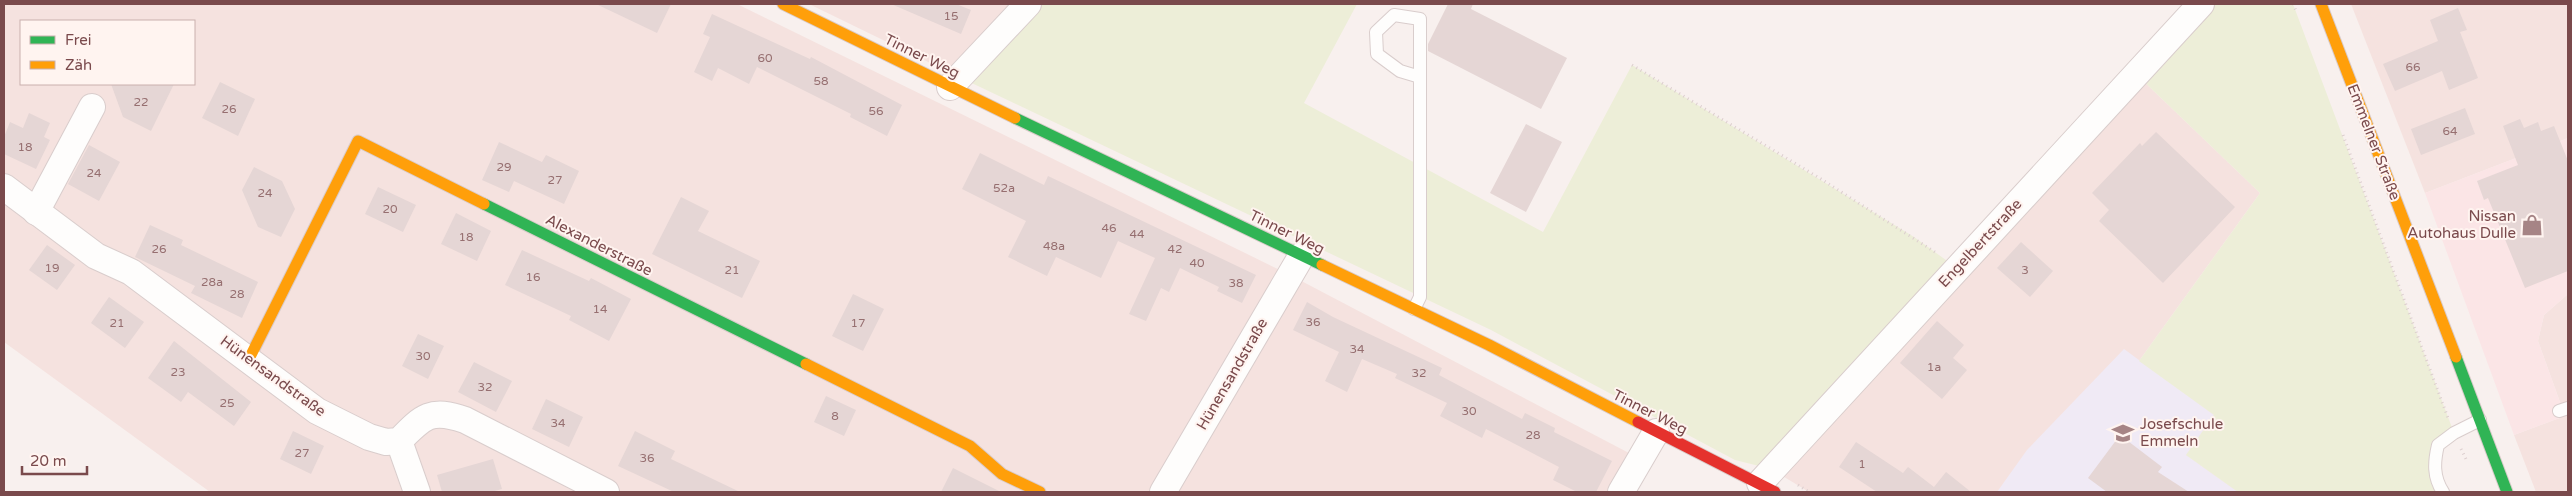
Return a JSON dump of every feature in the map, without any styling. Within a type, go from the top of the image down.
[{"type":"street","name":"Tinner Weg","points":[[783,4],[950,87],[1489,344],[1767,488]]},
{"type":"street","points":[[950,87],[1028,4]]},
{"type":"street","name":"Engelbertstraße","points":[[1767,488],[1957,268],[2201,4]]},
{"type":"street","name":"Emmelner Straße","points":[[2321,4],[2506,492]]},
{"type":"street","points":[[36,212],[92,107]]},
{"type":"street","name":"Alexanderstraße","points":[[249,359],[358,141],[970,446],[1002,474],[1040,492]]},
{"type":"street","name":"Hünensandstraße","points":[[4,187],[96,256],[131,272],[317,411],[369,437],[386,442],[399,441]]},
{"type":"street","name":"Hünensandstraße","points":[[1163,492],[1302,256]]},
{"type":"street","points":[[417,492],[399,441],[414,425],[431,414],[446,413],[464,420],[606,492]]},
{"type":"street","points":[[1621,492],[1656,432]]},
{"type":"lane","points":[[1414,309],[1420,297],[1420,77],[1420,19],[1394,16],[1376,32],[1377,54],[1400,71],[1420,77]]},
{"type":"lane","points":[[2443,492],[2437,484],[2434,463],[2438,445],[2454,433],[2480,420]]},
{"type":"path","points":[[2293,4],[2300,22]]},
{"type":"path","points":[[1632,66],[1914,237],[1957,268]]},
{"type":"path","points":[[2342,134],[2454,433],[2470,467]]},
{"type":"shaded area","points":[[4,4],[737,4],[1290,275],[1648,463],[1631,492],[210,492],[4,342]]},
{"type":"shaded area","points":[[809,4],[1028,4],[959,77]]},
{"type":"shaded area","points":[[2351,4],[2568,4],[2568,138],[2425,193]]},
{"type":"shaded area","points":[[2136,74],[2260,193],[2139,361],[2214,415],[2186,455],[2238,492],[1809,492],[1771,469]]},
{"type":"shaded area","points":[[2568,138],[2568,294],[2544,315],[2538,341],[2565,416],[2514,435],[2425,193]]},
{"type":"shaded area","points":[[2568,294],[2568,492],[2536,492],[2514,435],[2565,416],[2538,341],[2544,315]]},
{"type":"shaded area","name":"Josefschule Emmeln","points":[[2124,349],[2214,415],[2186,455],[2238,492],[1997,492],[2027,450]]},
{"type":"green space","points":[[1028,4],[1357,4],[1304,103],[1543,232],[1632,65],[1914,237],[1957,268],[1771,469],[1735,460],[1491,330],[959,77]]},
{"type":"green space","points":[[2201,4],[2293,4],[2454,433],[2438,445],[2443,492],[2238,492],[2186,455],[2214,415],[2139,361],[2260,193],[2136,74]]},
{"type":"building","points":[[596,4],[671,4],[657,33]]},
{"type":"building","points":[[891,4],[956,4],[971,10],[961,34]]},
{"type":"building","points":[[1448,4],[1473,4],[1471,9],[1567,58],[1541,109],[1428,51],[1428,44]]},
{"type":"building","points":[[2458,8],[2467,30],[2460,32],[2478,78],[2449,90],[2442,71],[2395,91],[2383,64],[2438,41],[2430,20]]},
{"type":"building","points":[[712,14],[810,59],[811,57],[902,105],[887,136],[850,117],[851,114],[757,67],[749,84],[718,68],[712,81],[694,72],[710,37],[703,34]]},
{"type":"building","points":[[220,82],[255,99],[238,136],[202,118]]},
{"type":"building","points":[[111,85],[174,85],[151,131],[123,117]]},
{"type":"building","points":[[2465,108],[2475,134],[2421,155],[2411,129]]},
{"type":"building","points":[[29,113],[50,123],[44,137],[50,140],[36,169],[4,154],[4,137],[10,122],[23,128]]},
{"type":"building","points":[[2520,119],[2524,128],[2538,122],[2541,131],[2554,126],[2568,161],[2568,271],[2525,288],[2488,198],[2484,200],[2477,181],[2518,165],[2503,126]]},
{"type":"building","points":[[1526,124],[1562,142],[1526,212],[1490,193]]},
{"type":"building","points":[[2156,132],[2235,207],[2163,283],[2099,221],[2109,210],[2092,193],[2140,143],[2142,146]]},
{"type":"building","points":[[499,142],[542,162],[546,155],[579,171],[564,204],[514,181],[509,192],[482,180]]},
{"type":"building","points":[[89,145],[120,162],[99,201],[68,184]]},
{"type":"building","points":[[980,153],[1044,185],[1048,176],[1256,275],[1242,303],[1217,291],[1219,287],[1180,268],[1169,292],[1161,288],[1146,321],[1129,314],[1155,258],[1118,241],[1101,278],[1056,257],[1047,276],[1008,257],[1026,221],[962,189]]},
{"type":"building","points":[[254,167],[282,181],[295,209],[281,237],[258,227],[242,190]]},
{"type":"building","points":[[378,187],[416,205],[403,232],[365,214]]},
{"type":"building","points":[[681,197],[709,211],[698,231],[760,261],[742,298],[652,254]]},
{"type":"building","points":[[456,213],[491,231],[477,261],[441,244]]},
{"type":"building","points":[[150,225],[183,240],[181,245],[258,282],[242,318],[191,293],[195,286],[135,257]]},
{"type":"building","points":[[2021,242],[2053,271],[2030,297],[1997,268]]},
{"type":"building","points":[[47,245],[75,265],[57,290],[29,270]]},
{"type":"building","points":[[522,250],[589,281],[591,278],[631,299],[609,341],[569,320],[571,316],[505,285]]},
{"type":"building","points":[[853,294],[884,309],[863,351],[832,336]]},
{"type":"building","points":[[109,297],[144,322],[125,348],[91,323]]},
{"type":"building","points":[[1307,302],[1333,317],[1442,368],[1439,375],[1522,419],[1525,413],[1555,428],[1554,432],[1612,461],[1596,492],[1577,492],[1553,480],[1559,467],[1486,429],[1482,438],[1440,416],[1447,403],[1395,378],[1397,374],[1362,359],[1347,392],[1325,381],[1339,352],[1293,330]]},
{"type":"building","points":[[1937,321],[1964,345],[1953,358],[1967,370],[1942,399],[1900,363]]},
{"type":"building","points":[[418,334],[444,346],[428,379],[402,366]]},
{"type":"building","points":[[174,341],[251,402],[234,426],[188,392],[181,402],[148,378]]},
{"type":"building","points":[[474,362],[512,381],[496,412],[458,392]]},
{"type":"building","points":[[826,396],[856,410],[844,436],[814,422]]},
{"type":"building","points":[[546,399],[583,417],[569,447],[532,429]]},
{"type":"building","points":[[293,431],[324,446],[311,474],[280,459]]},
{"type":"building","points":[[635,431],[675,451],[671,459],[740,492],[674,492],[618,466]]},
{"type":"building","points":[[2120,435],[2162,467],[2158,472],[2189,492],[2107,492],[2088,478]]},
{"type":"building","points":[[1856,442],[1903,473],[1908,467],[1934,487],[1946,472],[1971,492],[1877,492],[1839,467]]},
{"type":"building","points":[[493,459],[502,489],[491,492],[442,492],[437,475]]},
{"type":"building","points":[[953,468],[1001,492],[941,492]]},
{"type":"traffic: fast","points":[[1015,118],[1322,265]]},
{"type":"traffic: fast","points":[[484,204],[806,364]]},
{"type":"traffic: fast","points":[[2456,357],[2507,492]]},
{"type":"traffic: slow","points":[[783,4],[1015,118]]},
{"type":"traffic: slow","points":[[2321,4],[2456,357]]},
{"type":"traffic: slow","points":[[249,359],[358,141],[484,204]]},
{"type":"traffic: slow","points":[[1322,265],[1489,345],[1638,422]]},
{"type":"traffic: slow","points":[[806,364],[970,446],[1002,474],[1040,492]]},
{"type":"traffic: jam","points":[[1638,422],[1775,492]]},
{"type":"place","name":"Nissan Autohaus Dulle","points":[[2532,225]]},
{"type":"place","name":"Josefschule Emmeln","points":[[2123,433]]}]
